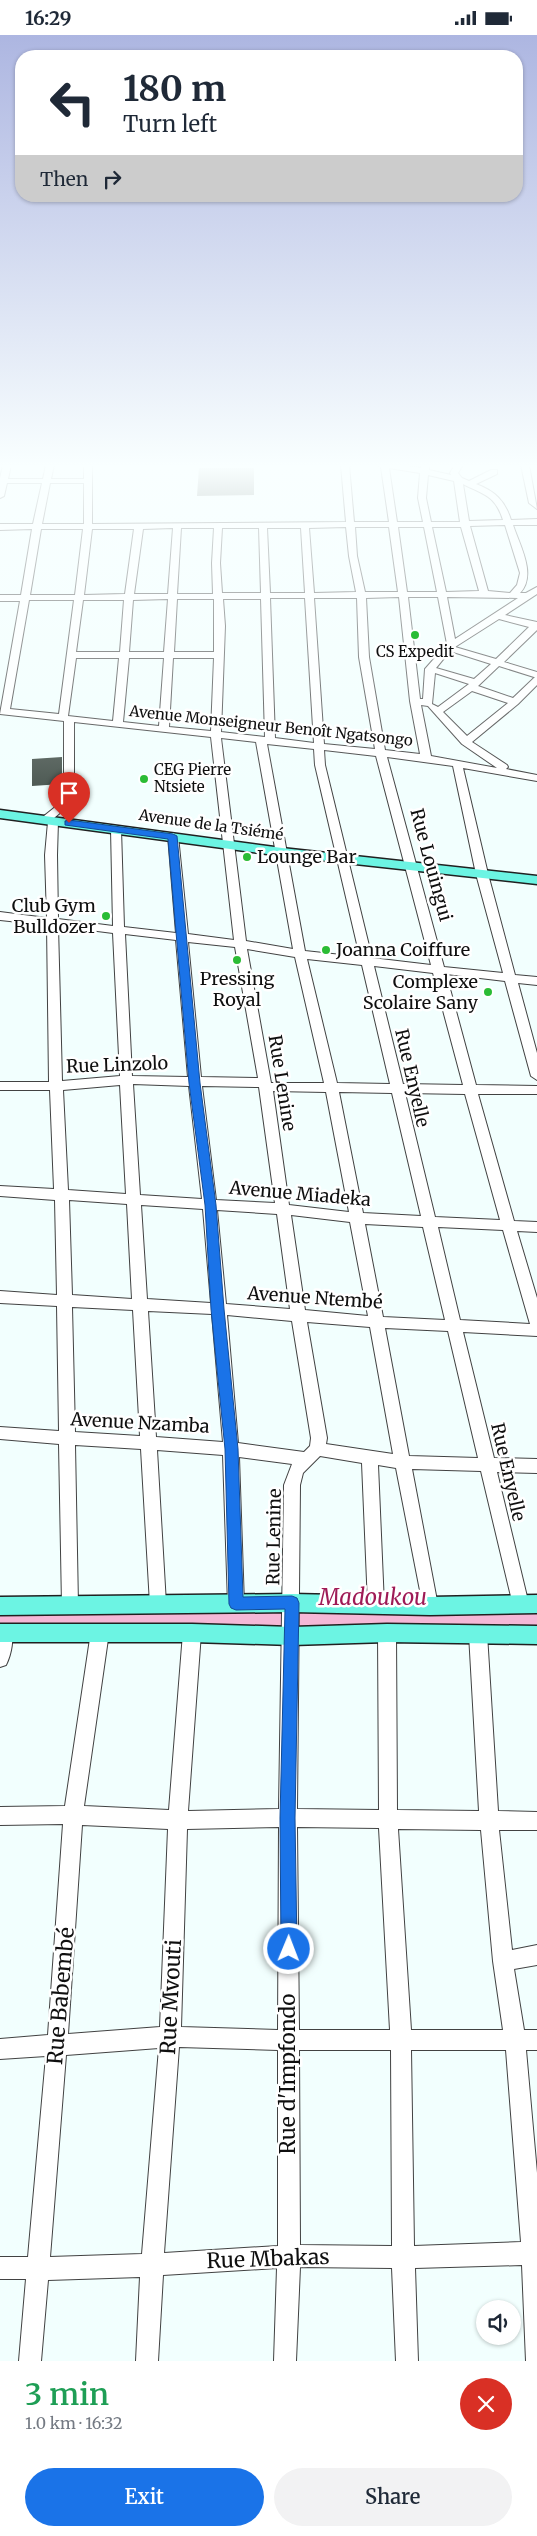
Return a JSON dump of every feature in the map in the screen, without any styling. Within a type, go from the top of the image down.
[{"type":"main road","name":"Avenue de la Tsiémé","points":[[0,814],[229,843],[282,852],[537,880]]},
{"type":"main road","points":[[0,1606],[158,1604],[430,1606],[529,1604]]},
{"type":"main road","points":[[2,1633],[537,1635]]},
{"type":"street","points":[[3,711],[29,574]]},
{"type":"street","points":[[70,1605],[61,1196],[51,855],[48,821],[69,801],[66,718],[81,574]]},
{"type":"street","points":[[118,724],[132,574]]},
{"type":"street","points":[[164,730],[173,574]]},
{"type":"street","name":"Rue Lenine","points":[[217,574],[218,655],[216,735],[240,944],[265,1085],[298,1315],[319,1438],[312,1454],[296,1471],[292,1485],[292,1605]]},
{"type":"street","points":[[266,574],[266,741],[282,852],[300,954],[332,1088],[374,1322],[430,1606]]},
{"type":"street","name":"Rue Enyelle","points":[[308,574],[313,642],[311,659],[320,765],[355,917],[368,961],[452,1324],[488,1463],[529,1604]]},
{"type":"street","name":"Rue Louingui","points":[[357,574],[361,595],[364,657],[381,754],[471,1090],[537,1323]]},
{"type":"street","points":[[399,574],[415,701],[426,757]]},
{"type":"street","points":[[436,574],[451,647]]},
{"type":"street","points":[[478,574],[484,594]]},
{"type":"street","points":[[512,595],[520,588],[525,579],[524,574]]},
{"type":"street","points":[[428,703],[430,669],[451,647],[496,615],[537,590]]},
{"type":"street","points":[[0,598],[129,599],[484,594],[527,596]]},
{"type":"street","points":[[496,615],[536,626]]},
{"type":"street","points":[[437,712],[473,685],[536,626]]},
{"type":"street","points":[[451,647],[537,675]]},
{"type":"street","points":[[72,655],[218,655]]},
{"type":"street","points":[[430,669],[515,702]]},
{"type":"street","points":[[466,742],[515,702],[537,680]]},
{"type":"street","points":[[415,701],[428,703],[466,742],[509,771]]},
{"type":"street","name":"Avenue Monseigneur Benoît Ngatsongo","points":[[3,711],[381,754],[426,757],[537,777]]},
{"type":"street","points":[[457,762],[482,874],[537,1076]]},
{"type":"street","points":[[116,829],[127,1081],[142,1305],[158,1604]]},
{"type":"street","points":[[173,836],[195,1083],[210,1205],[231,1449],[236,1604]]},
{"type":"street","points":[[0,916],[240,944],[300,954],[537,981]]},
{"type":"street","name":"Rue Linzolo","points":[[0,1086],[57,1086],[127,1081],[332,1088],[537,1090]]},
{"type":"street","name":"Avenue Miadeka","points":[[0,1191],[282,1209],[356,1218],[537,1227]]},
{"type":"street","name":"Avenue Ntembé","points":[[0,1297],[218,1309],[374,1322],[452,1324],[537,1330]]},
{"type":"street","name":"Avenue Nzamba","points":[[0,1433],[66,1439],[370,1456],[402,1462],[488,1463],[537,1466]]},
{"type":"street","points":[[370,1456],[376,1605]]},
{"type":"street","name":"Rue d'Impfondo","points":[[285,2361],[289,2256],[288,1818],[292,1605]]},
{"type":"street","name":"Rue Babembé","points":[[30,2361],[67,1928],[73,1815],[100,1632]]},
{"type":"street","points":[[0,1659],[2,1633]]},
{"type":"street","name":"Rue Mvouti","points":[[147,2361],[152,2264],[170,2037],[178,1820],[192,1633]]},
{"type":"street","points":[[387,1633],[388,1819],[401,2039],[403,2257],[408,2361]]},
{"type":"street","points":[[478,1634],[489,1820],[503,1961],[515,2040],[535,2253],[537,2361]]},
{"type":"street","points":[[0,1816],[73,1815],[178,1820],[288,1818],[537,1821]]},
{"type":"street","points":[[503,1961],[537,1955]]},
{"type":"street","points":[[0,2049],[56,2047],[170,2037],[288,2040],[537,2040]]},
{"type":"street","name":"Rue Mbakas","points":[[0,2268],[84,2269],[289,2256],[403,2257],[535,2253]]},
{"type":"building","points":[[62,757],[62,784],[32,786],[32,759]]},
{"type":"waterway","name":"Madoukou","points":[[0,1623],[537,1620]]},
{"type":"place","name":"CS Expedit","points":[[415,635]]},
{"type":"place","name":"CEG Pierre Ntsiete","points":[[144,779]]},
{"type":"place","name":"Lounge Bar","points":[[247,857]]},
{"type":"place","name":"Club Gym Bulldozer","points":[[106,916]]},
{"type":"place","name":"Joanna Coiffure","points":[[326,950]]},
{"type":"place","name":"Pressing Royal","points":[[237,960]]},
{"type":"place","name":"Complexe Scolaire Sany","points":[[488,992]]},
{"type":"route","points":[[69,823],[173,836],[176,890],[195,1083],[210,1205],[231,1449],[236,1604],[292,1603],[288,1818],[289,1949]]}]
